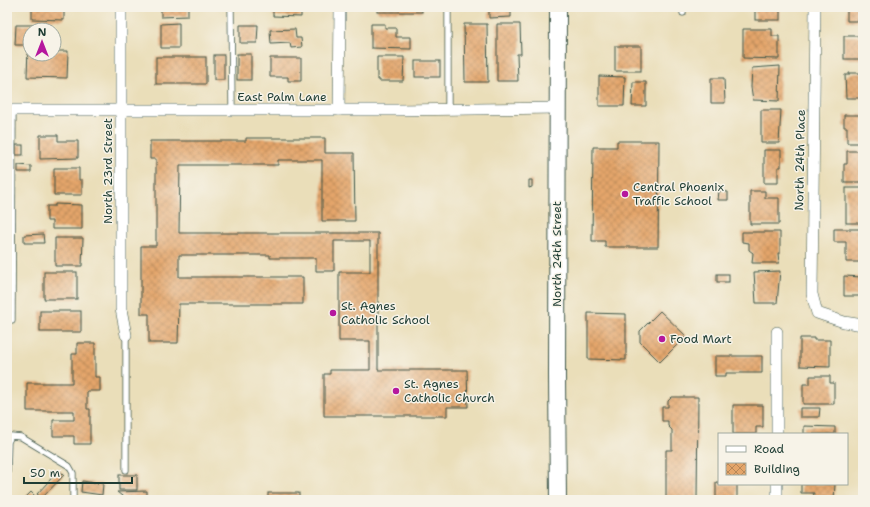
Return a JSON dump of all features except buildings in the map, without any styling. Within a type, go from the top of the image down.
[{"type":"main road","name":"North 24th Street","points":[[558,7],[558,500]]},
{"type":"street","name":"North 23rd Street","points":[[121,7],[121,309],[126,334]]},
{"type":"street","points":[[339,110],[340,7]]},
{"type":"street","name":"North 24th Place","points":[[814,7],[812,294],[817,313],[844,322],[863,325]]},
{"type":"street","name":"East Palm Lane","points":[[10,110],[448,110],[558,108]]},
{"type":"street","points":[[777,332],[777,433]]},
{"type":"street","points":[[777,485],[778,500]]},
{"type":"lane","points":[[231,7],[232,109]]},
{"type":"lane","points":[[448,7],[448,110]]},
{"type":"lane","points":[[10,110],[12,320]]},
{"type":"lane","points":[[126,334],[126,470]]},
{"type":"lane","points":[[7,478],[8,442],[11,436],[21,437],[69,466],[73,473],[73,500]]},
{"type":"place","name":"Central Phoenix Traffic School","points":[[625,194]]},
{"type":"place","name":"St. Agnes Catholic School","points":[[333,313]]},
{"type":"place","name":"Food Mart","points":[[662,339]]},
{"type":"place","name":"St. Agnes Catholic Church","points":[[396,391]]}]
